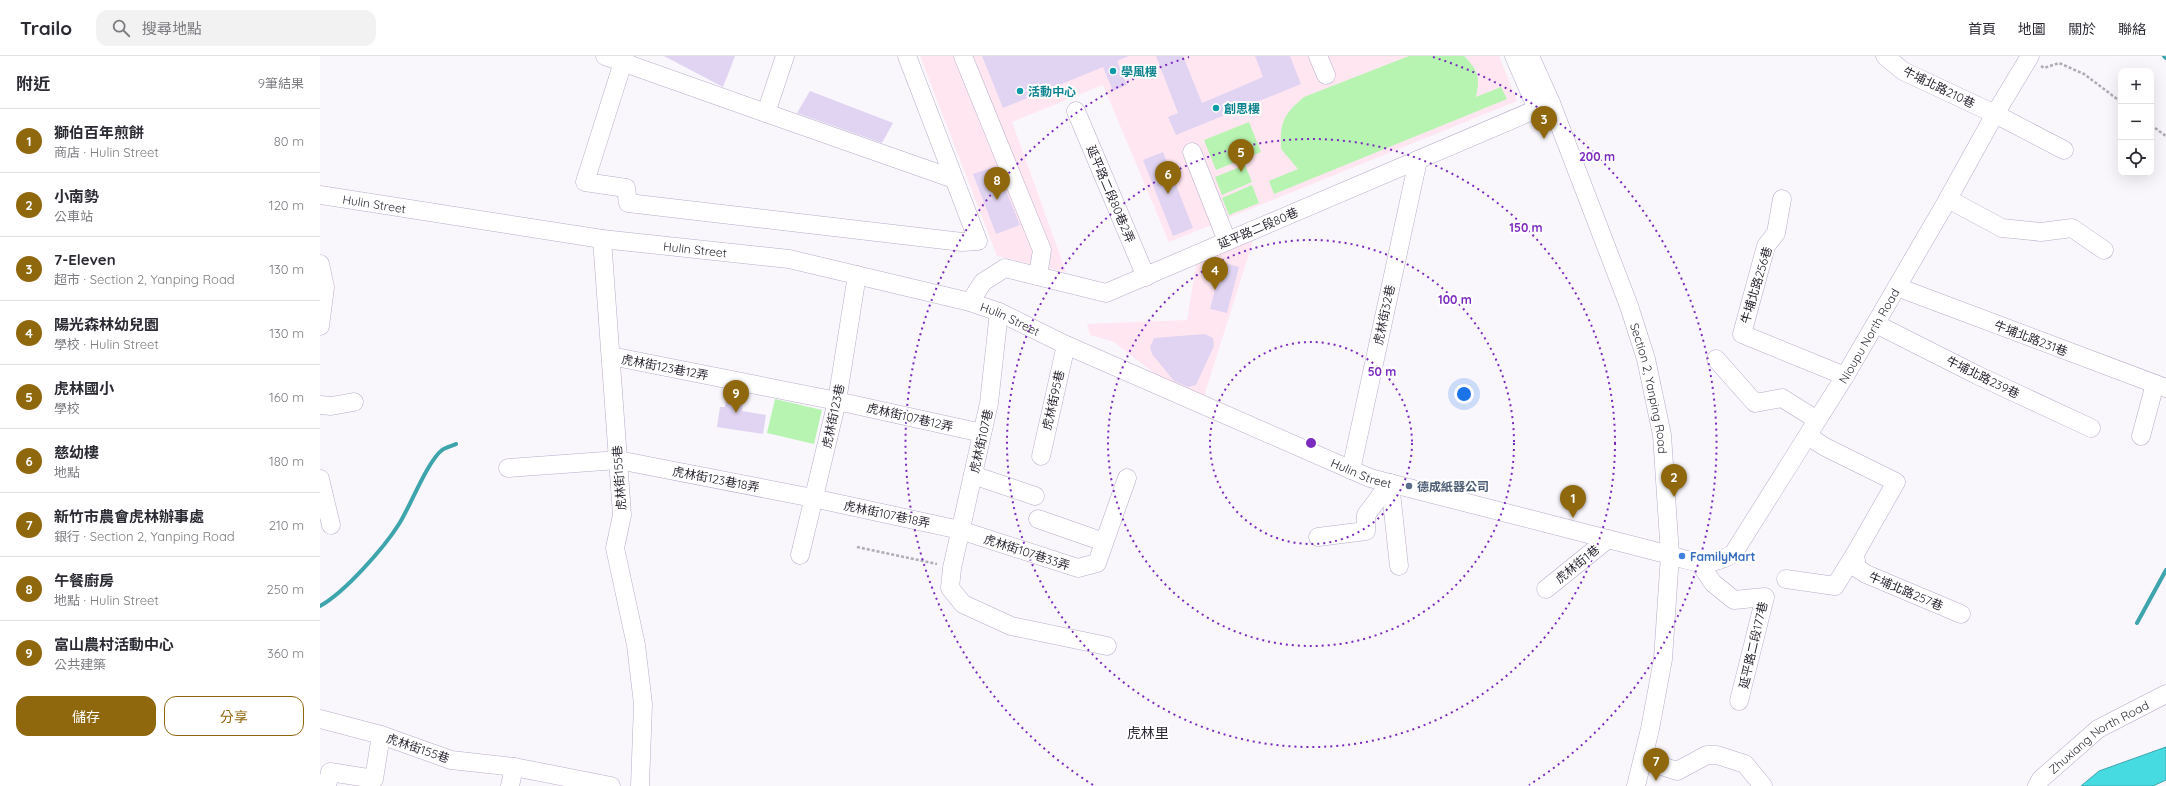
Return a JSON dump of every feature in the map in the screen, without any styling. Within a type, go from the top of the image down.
[{"type":"street","points":[[605,56],[624,59],[766,113],[954,179]]},
{"type":"street","points":[[766,113],[786,56]]},
{"type":"street","points":[[624,59],[585,182],[626,188],[628,203],[962,242],[978,241],[907,56]]},
{"type":"street","points":[[963,56],[1042,250],[1038,276]]},
{"type":"street","points":[[1318,56],[1326,75]]},
{"type":"street","points":[[1514,56],[1544,106]]},
{"type":"street","name":"Section 2, Yanping Road","points":[[1530,56],[1544,106],[1629,306],[1646,359],[1662,434],[1670,555],[1663,659],[1643,760],[1636,786]]},
{"type":"street","name":"牛埔北路210巷","points":[[1885,56],[1903,71],[1995,114],[2064,150]]},
{"type":"street","name":"Nioupu North Road","points":[[1670,555],[1700,564],[1719,562],[1733,554],[1845,376],[1948,199],[1995,114],[2029,58]]},
{"type":"street","name":"延平路二段80巷","points":[[970,302],[983,282],[1005,268],[1106,293],[1544,106]]},
{"type":"street","name":"延平路二段80巷2弄","points":[[1076,111],[1146,277]]},
{"type":"street","points":[[1192,152],[1227,241]]},
{"type":"street","name":"虎林街32巷","points":[[1351,470],[1418,160]]},
{"type":"street","name":"Hulin Street","points":[[320,195],[602,239],[789,259],[970,302],[999,312],[1066,345],[1370,478],[1670,555]]},
{"type":"street","name":"牛埔北路256巷","points":[[1782,198],[1776,233],[1766,246],[1742,334],[1845,376]]},
{"type":"street","points":[[1948,199],[2002,228],[2041,232],[2072,228],[2104,250]]},
{"type":"street","name":"虎林街155巷","points":[[602,239],[622,515],[615,548],[636,645],[643,704],[640,786]]},
{"type":"street","points":[[320,264],[325,287],[320,326]]},
{"type":"street","name":"虎林街123巷","points":[[800,555],[837,400],[857,275]]},
{"type":"street","name":"牛埔北路231巷","points":[[1897,287],[2161,386]]},
{"type":"street","name":"虎林街107巷","points":[[999,312],[989,403],[960,530],[952,568],[950,588],[963,604],[1011,626],[1107,646]]},
{"type":"street","name":"牛埔北路239巷","points":[[1876,324],[1977,375],[2091,428]]},
{"type":"street","name":"虎林街95巷","points":[[1041,456],[1066,345]]},
{"type":"street","name":"虎林街123巷12弄","points":[[611,356],[837,400]]},
{"type":"street","points":[[1716,359],[1755,403],[1782,398],[1817,420]]},
{"type":"street","points":[[2141,436],[2161,386]]},
{"type":"street","name":"虎林街107巷12弄","points":[[837,400],[982,433]]},
{"type":"street","points":[[320,405],[331,406],[354,402]]},
{"type":"street","points":[[1786,578],[1835,586],[1896,482],[1825,447],[1808,436]]},
{"type":"street","name":"虎林街123巷18弄","points":[[508,468],[618,460],[814,498]]},
{"type":"street","points":[[973,475],[1035,496]]},
{"type":"street","name":"虎林街107巷33弄","points":[[960,530],[1078,568],[1097,563],[1127,478]]},
{"type":"street","points":[[320,479],[331,525]]},
{"type":"street","points":[[1318,537],[1366,531],[1366,515],[1390,483]]},
{"type":"street","points":[[1390,483],[1399,566]]},
{"type":"street","name":"虎林街107巷18弄","points":[[814,498],[960,530]]},
{"type":"street","points":[[1038,519],[1104,542]]},
{"type":"street","name":"虎林街1巷","points":[[1546,589],[1608,539]]},
{"type":"street","name":"牛埔北路257巷","points":[[1855,554],[1857,568],[1866,574],[1961,614]]},
{"type":"street","name":"延平路二段177巷","points":[[1700,564],[1713,583],[1734,600],[1765,597],[1739,701]]},
{"type":"street","name":"Zhuxiang North Road","points":[[2036,786],[2041,779],[2098,729],[2166,694]]},
{"type":"street","name":"虎林街155巷","points":[[320,719],[381,735],[451,760],[514,767],[611,786]]},
{"type":"street","points":[[327,786],[330,772],[374,778],[381,735]]},
{"type":"street","points":[[1643,760],[1677,771],[1707,755],[1717,755],[1744,764],[1763,786]]},
{"type":"street","points":[[510,786],[514,767]]},
{"type":"path","points":[[2029,58],[2044,68],[2059,63],[2084,74],[2118,100]]},
{"type":"path","points":[[2154,127],[2166,136]]},
{"type":"path","points":[[857,547],[952,568]]},
{"type":"shaded area","points":[[920,56],[1499,56],[1517,101],[1169,242],[1103,85],[1012,122],[1066,272],[997,256]]},
{"type":"shaded area","points":[[1253,241],[1204,396],[1163,380],[1114,342],[1090,335],[1087,324],[1187,320],[1197,260]]},
{"type":"green space","points":[[1409,56],[1464,56],[1473,66],[1477,75],[1478,85],[1476,97],[1501,87],[1507,99],[1274,194],[1269,181],[1298,169],[1281,149],[1282,125],[1291,109],[1304,97]]},
{"type":"green space","points":[[1249,122],[1261,152],[1216,170],[1204,140]]},
{"type":"green space","points":[[1245,165],[1252,182],[1222,195],[1215,177]]},
{"type":"green space","points":[[1252,185],[1259,203],[1229,215],[1222,198]]},
{"type":"green space","points":[[775,399],[822,410],[814,444],[767,433]]},
{"type":"water","points":[[2166,747],[2166,780],[2153,786],[2081,786],[2099,771]]},
{"type":"building","points":[[664,56],[735,56],[723,87]]},
{"type":"building","name":"活動中心","points":[[982,56],[1129,56],[1117,61],[1127,85],[1113,91],[1103,67],[1003,108]]},
{"type":"building","points":[[1156,56],[1183,56],[1202,103],[1263,77],[1255,56],[1290,56],[1301,84],[1176,135],[1168,117],[1178,113]]},
{"type":"building","points":[[810,91],[893,123],[882,143],[797,113]]},
{"type":"building","points":[[1163,152],[1193,228],[1173,236],[1143,160]]},
{"type":"building","points":[[996,166],[1020,225],[996,234],[973,174]]},
{"type":"building","points":[[1222,262],[1239,267],[1227,313],[1210,309]]},
{"type":"building","points":[[1205,334],[1213,338],[1214,346],[1196,385],[1188,387],[1174,381],[1152,354],[1150,347],[1154,338]]},
{"type":"building","points":[[727,390],[744,393],[742,411],[766,415],[763,434],[717,427],[720,407],[725,407]]},
{"type":"waterway","points":[[320,606],[330,600],[352,581],[374,557],[399,524],[430,464],[442,450],[456,444]]},
{"type":"waterway","points":[[2137,623],[2166,570]]},
{"type":"place","name":"學風樓","points":[[1113,71]]},
{"type":"place","name":"活動中心","points":[[1020,91]]},
{"type":"place","name":"創思樓","points":[[1216,108]]},
{"type":"place","name":"7-Eleven","points":[[1544,139]]},
{"type":"place","name":"虎林國小","points":[[1241,172]]},
{"type":"place","name":"慈幼樓","points":[[1168,194]]},
{"type":"place","name":"午餐廚房","points":[[997,200]]},
{"type":"place","name":"陽光森林幼兒園","points":[[1215,290]]},
{"type":"place","name":"富山農村活動中心","points":[[736,413]]},
{"type":"place","name":"德成紙器公司","points":[[1409,486]]},
{"type":"place","name":"小南勢","points":[[1674,497]]},
{"type":"place","name":"獅伯百年煎餅","points":[[1573,518]]},
{"type":"place","name":"FamilyMart","points":[[1682,556]]},
{"type":"place","name":"新竹市農會虎林辦事處","points":[[1656,781]]},
{"type":"district","name":"虎林里","points":[[1148,733]]}]
